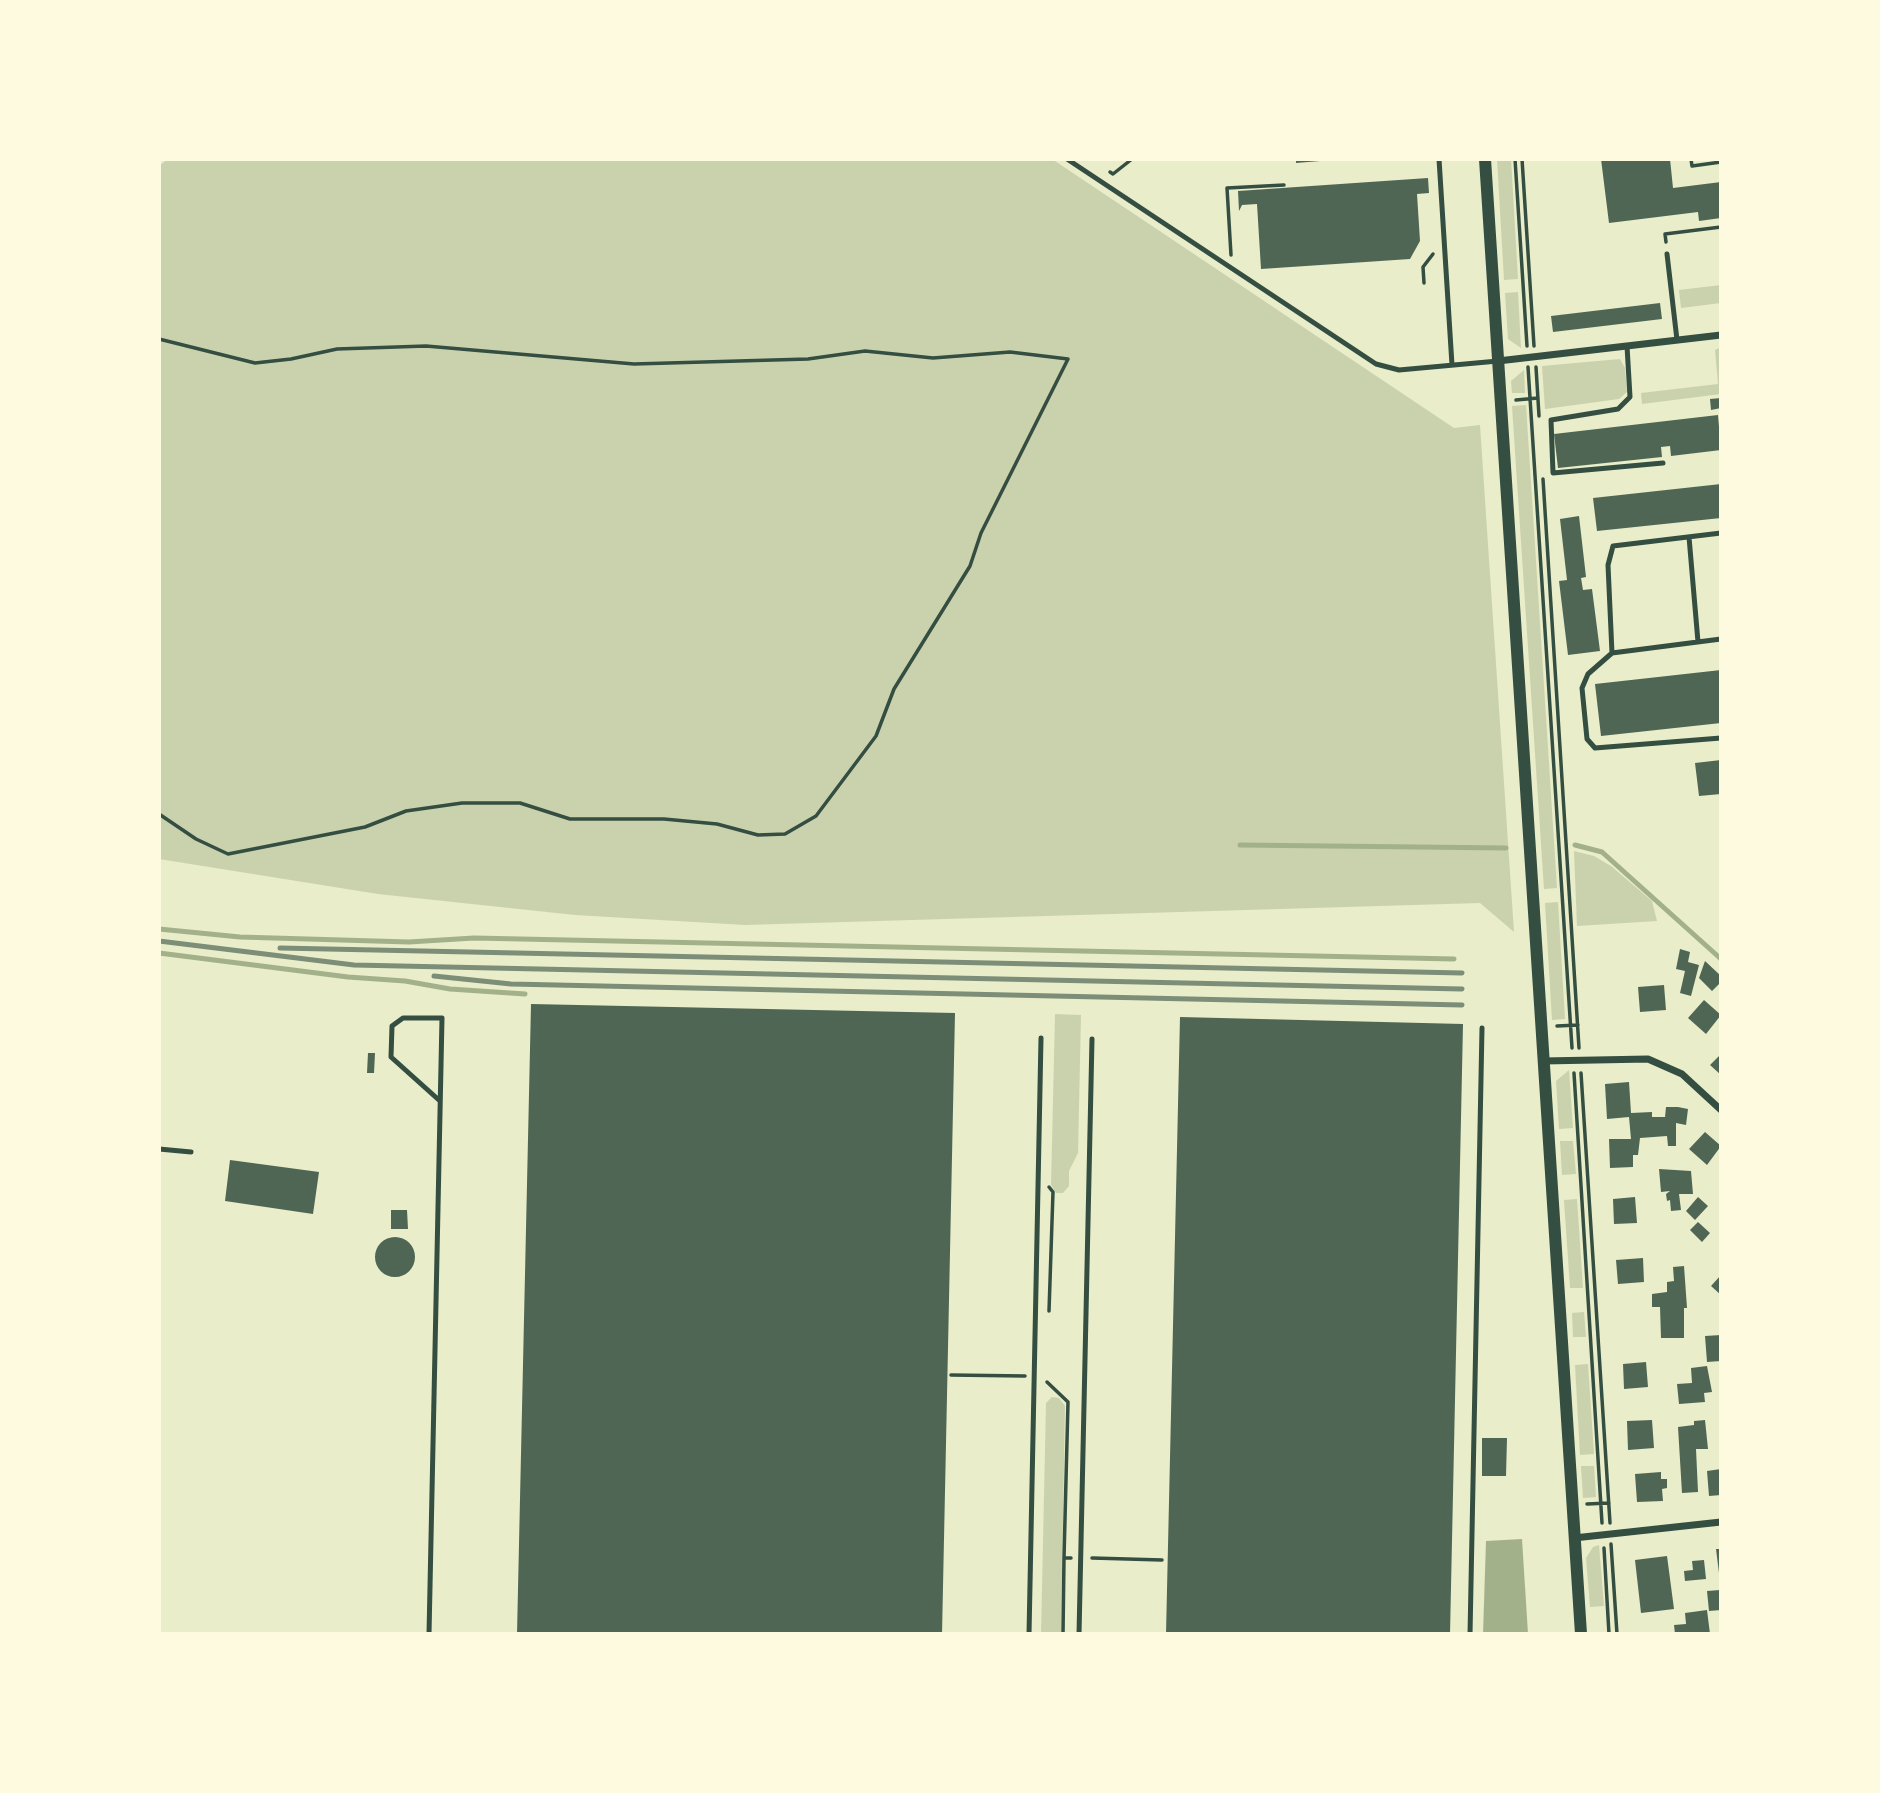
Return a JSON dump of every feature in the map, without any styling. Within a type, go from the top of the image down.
[{"type":"street","points":[[1485,159],[1581,1634]]},
{"type":"street","points":[[1497,361],[1721,335]]},
{"type":"street","points":[[1543,1061],[1648,1059],[1665,1064],[1682,1074],[1721,1110]]},
{"type":"street","points":[[1574,1538],[1721,1522]]},
{"type":"lane","points":[[1067,159],[1387,369],[1497,361]]},
{"type":"lane","points":[[1439,159],[1452,365]]},
{"type":"lane","points":[[1667,254],[1677,340]]},
{"type":"lane","points":[[1627,346],[1630,397],[1618,409],[1551,420],[1553,473],[1663,463]]},
{"type":"lane","points":[[1612,653],[1608,565],[1612,546],[1721,533]]},
{"type":"lane","points":[[1689,537],[1698,642]]},
{"type":"lane","points":[[1721,639],[1612,653],[1588,674],[1582,688],[1587,739],[1595,748],[1721,738]]},
{"type":"lane","points":[[429,1634],[442,1018],[403,1018],[392,1026],[391,1057],[440,1101]]},
{"type":"lane","points":[[1469,1634],[1482,1028]]},
{"type":"lane","points":[[1029,1634],[1041,1038]]},
{"type":"lane","points":[[1079,1634],[1092,1039]]},
{"type":"lane","points":[[159,1149],[191,1152]]},
{"type":"path","points":[[1102,167],[1113,174],[1132,159]]},
{"type":"path","points":[[1515,159],[1531,358],[1607,1536],[1617,1634]]},
{"type":"path","points":[[1522,159],[1531,358],[1539,426]]},
{"type":"path","points":[[1691,159],[1692,166],[1721,162]]},
{"type":"path","points":[[1232,269],[1227,188],[1284,185]]},
{"type":"path","points":[[1667,254],[1665,234],[1721,227]]},
{"type":"path","points":[[159,339],[255,363],[291,359],[337,349],[426,346],[634,364],[808,359],[865,351],[933,358],[1010,352],[1068,359],[981,533],[970,566],[894,689],[876,736],[816,816],[785,834],[758,835],[717,824],[664,819],[570,818],[520,803],[462,803],[406,811],[365,827],[228,854],[196,839],[159,814]]},
{"type":"path","points":[[1542,467],[1607,1536],[1609,1634]]},
{"type":"path","points":[[951,1375],[1024,1376]]},
{"type":"path","points":[[1063,1634],[1065,1558]]},
{"type":"shaded area","points":[[168,159],[1052,159],[1454,428],[1480,425],[1514,932],[1480,903],[745,925],[575,915],[378,894],[159,859],[159,166]]},
{"type":"shaded area","points":[[1497,159],[1511,159],[1518,279],[1504,280]]},
{"type":"shaded area","points":[[1721,285],[1721,303],[1681,308],[1679,290]]},
{"type":"shaded area","points":[[1518,292],[1521,348],[1508,339],[1505,293]]},
{"type":"shaded area","points":[[1721,347],[1721,394],[1642,404],[1641,393],[1718,384],[1715,350]]},
{"type":"shaded area","points":[[1620,359],[1625,368],[1627,392],[1619,399],[1545,409],[1542,366]]},
{"type":"shaded area","points":[[1524,370],[1525,393],[1512,393],[1511,381]]},
{"type":"shaded area","points":[[1526,405],[1557,888],[1544,889],[1512,406]]},
{"type":"shaded area","points":[[1574,851],[1594,856],[1611,866],[1652,901],[1657,921],[1577,926]]},
{"type":"shaded area","points":[[1558,902],[1565,1019],[1552,1020],[1545,903]]},
{"type":"shaded area","points":[[1055,1014],[1081,1015],[1078,1153],[1069,1171],[1069,1186],[1063,1193],[1056,1193],[1051,1185]]},
{"type":"shaded area","points":[[1569,1070],[1573,1128],[1559,1129],[1556,1081]]},
{"type":"shaded area","points":[[1560,1141],[1573,1141],[1576,1174],[1562,1175]]},
{"type":"shaded area","points":[[1577,1199],[1583,1288],[1570,1288],[1564,1200]]},
{"type":"shaded area","points":[[1584,1312],[1586,1337],[1573,1337],[1572,1313]]},
{"type":"shaded area","points":[[1588,1364],[1594,1454],[1580,1455],[1575,1365]]},
{"type":"shaded area","points":[[1052,1397],[1059,1398],[1065,1406],[1061,1634],[1041,1634],[1046,1403]]},
{"type":"shaded area","points":[[1581,1466],[1594,1466],[1596,1497],[1583,1498]]},
{"type":"shaded area","points":[[1522,1539],[1528,1634],[1483,1634],[1486,1541]]},
{"type":"shaded area","points":[[1599,1545],[1604,1606],[1590,1607],[1586,1558],[1593,1547]]},
{"type":"building","points":[[1296,159],[1320,159],[1320,161],[1296,163]]},
{"type":"building","points":[[1601,159],[1670,159],[1673,188],[1721,182],[1721,218],[1699,221],[1698,212],[1609,223]]},
{"type":"building","points":[[1428,178],[1429,193],[1417,194],[1420,241],[1410,259],[1261,269],[1257,204],[1242,205],[1239,211],[1238,191]]},
{"type":"building","points":[[1660,303],[1662,319],[1553,332],[1551,316]]},
{"type":"building","points":[[1721,398],[1721,408],[1711,410],[1710,399]]},
{"type":"building","points":[[1718,415],[1721,450],[1671,456],[1670,446],[1661,447],[1662,457],[1558,468],[1554,434]]},
{"type":"building","points":[[1721,484],[1721,518],[1597,531],[1593,498]]},
{"type":"building","points":[[1579,516],[1586,577],[1581,578],[1583,590],[1592,589],[1600,651],[1568,655],[1559,581],[1567,580],[1560,519]]},
{"type":"building","points":[[1721,670],[1721,723],[1601,736],[1595,684]]},
{"type":"building","points":[[1721,760],[1721,794],[1699,796],[1695,763]]},
{"type":"building","points":[[1680,949],[1690,952],[1688,962],[1699,965],[1691,996],[1680,993],[1685,971],[1676,969]]},
{"type":"building","points":[[1705,961],[1721,976],[1721,982],[1712,991],[1699,978]]},
{"type":"building","points":[[1664,985],[1666,1010],[1640,1012],[1638,987]]},
{"type":"building","points":[[1704,1000],[1721,1015],[1706,1034],[1688,1018]]},
{"type":"building","points":[[531,1004],[955,1013],[942,1634],[517,1634]]},
{"type":"building","points":[[1180,1017],[1463,1024],[1450,1634],[1166,1634]]},
{"type":"building","points":[[368,1053],[375,1053],[374,1073],[367,1073]]},
{"type":"building","points":[[1721,1054],[1721,1075],[1710,1065]]},
{"type":"building","points":[[1629,1082],[1631,1113],[1652,1112],[1652,1117],[1665,1117],[1666,1107],[1688,1109],[1686,1125],[1676,1123],[1676,1146],[1668,1146],[1667,1136],[1640,1138],[1638,1155],[1633,1155],[1633,1167],[1610,1168],[1609,1139],[1631,1139],[1629,1117],[1607,1119],[1605,1084]]},
{"type":"building","points":[[1705,1132],[1721,1146],[1707,1165],[1689,1149]]},
{"type":"building","points":[[230,1160],[319,1172],[313,1214],[225,1201]]},
{"type":"building","points":[[1659,1169],[1691,1171],[1693,1194],[1679,1194],[1681,1210],[1671,1211],[1670,1200],[1667,1201],[1666,1194],[1670,1191],[1661,1192]]},
{"type":"building","points":[[1635,1197],[1637,1223],[1614,1224],[1613,1199]]},
{"type":"building","points":[[1698,1197],[1708,1206],[1695,1220],[1686,1211]]},
{"type":"building","points":[[391,1210],[407,1210],[408,1229],[391,1229]]},
{"type":"building","points":[[1698,1222],[1710,1233],[1702,1242],[1690,1230]]},
{"type":"building","points":[[395,1237],[403,1238],[409,1243],[414,1249],[414,1265],[409,1271],[403,1276],[395,1277],[387,1276],[381,1271],[376,1265],[375,1257],[376,1249],[381,1243],[387,1238]]},
{"type":"building","points":[[1643,1258],[1644,1282],[1618,1284],[1616,1260]]},
{"type":"building","points":[[1684,1266],[1687,1308],[1684,1308],[1684,1338],[1661,1338],[1660,1307],[1652,1307],[1652,1294],[1667,1292],[1667,1282],[1674,1281],[1673,1267]]},
{"type":"building","points":[[1721,1275],[1721,1295],[1711,1286]]},
{"type":"building","points":[[1721,1335],[1721,1361],[1707,1362],[1705,1336]]},
{"type":"building","points":[[1646,1362],[1648,1387],[1624,1389],[1623,1364]]},
{"type":"building","points":[[1707,1366],[1712,1392],[1704,1393],[1705,1402],[1679,1404],[1677,1384],[1692,1383],[1691,1368]]},
{"type":"building","points":[[1652,1420],[1654,1448],[1628,1450],[1627,1421]]},
{"type":"building","points":[[1705,1420],[1708,1449],[1696,1449],[1698,1492],[1682,1493],[1678,1427]]},
{"type":"building","points":[[1482,1438],[1507,1438],[1506,1476],[1482,1476]]},
{"type":"building","points":[[1721,1469],[1721,1495],[1709,1496],[1707,1471]]},
{"type":"building","points":[[1661,1472],[1661,1479],[1667,1479],[1667,1488],[1662,1489],[1663,1501],[1637,1502],[1635,1474]]},
{"type":"building","points":[[1716,1549],[1721,1549],[1721,1573],[1719,1573]]},
{"type":"building","points":[[1667,1556],[1674,1609],[1641,1613],[1635,1560]]},
{"type":"building","points":[[1704,1560],[1706,1579],[1685,1581],[1684,1571],[1693,1570],[1692,1561]]},
{"type":"building","points":[[1720,1590],[1721,1610],[1709,1611],[1707,1591]]},
{"type":"building","points":[[1707,1610],[1710,1634],[1675,1634],[1674,1625],[1686,1624],[1685,1613]]},
{"type":"waterway","points":[[1240,845],[1506,848]]},
{"type":"waterway","points":[[1575,845],[1602,852],[1721,959]]},
{"type":"waterway","points":[[159,929],[240,937],[409,942],[474,938],[1454,959]]},
{"type":"waterway","points":[[159,953],[348,977],[405,981],[450,989],[525,994]]},
{"type":"railway","points":[[159,941],[354,965],[1462,989]]},
{"type":"railway","points":[[280,948],[1462,973]]},
{"type":"railway","points":[[434,976],[511,984],[1462,1005]]}]
